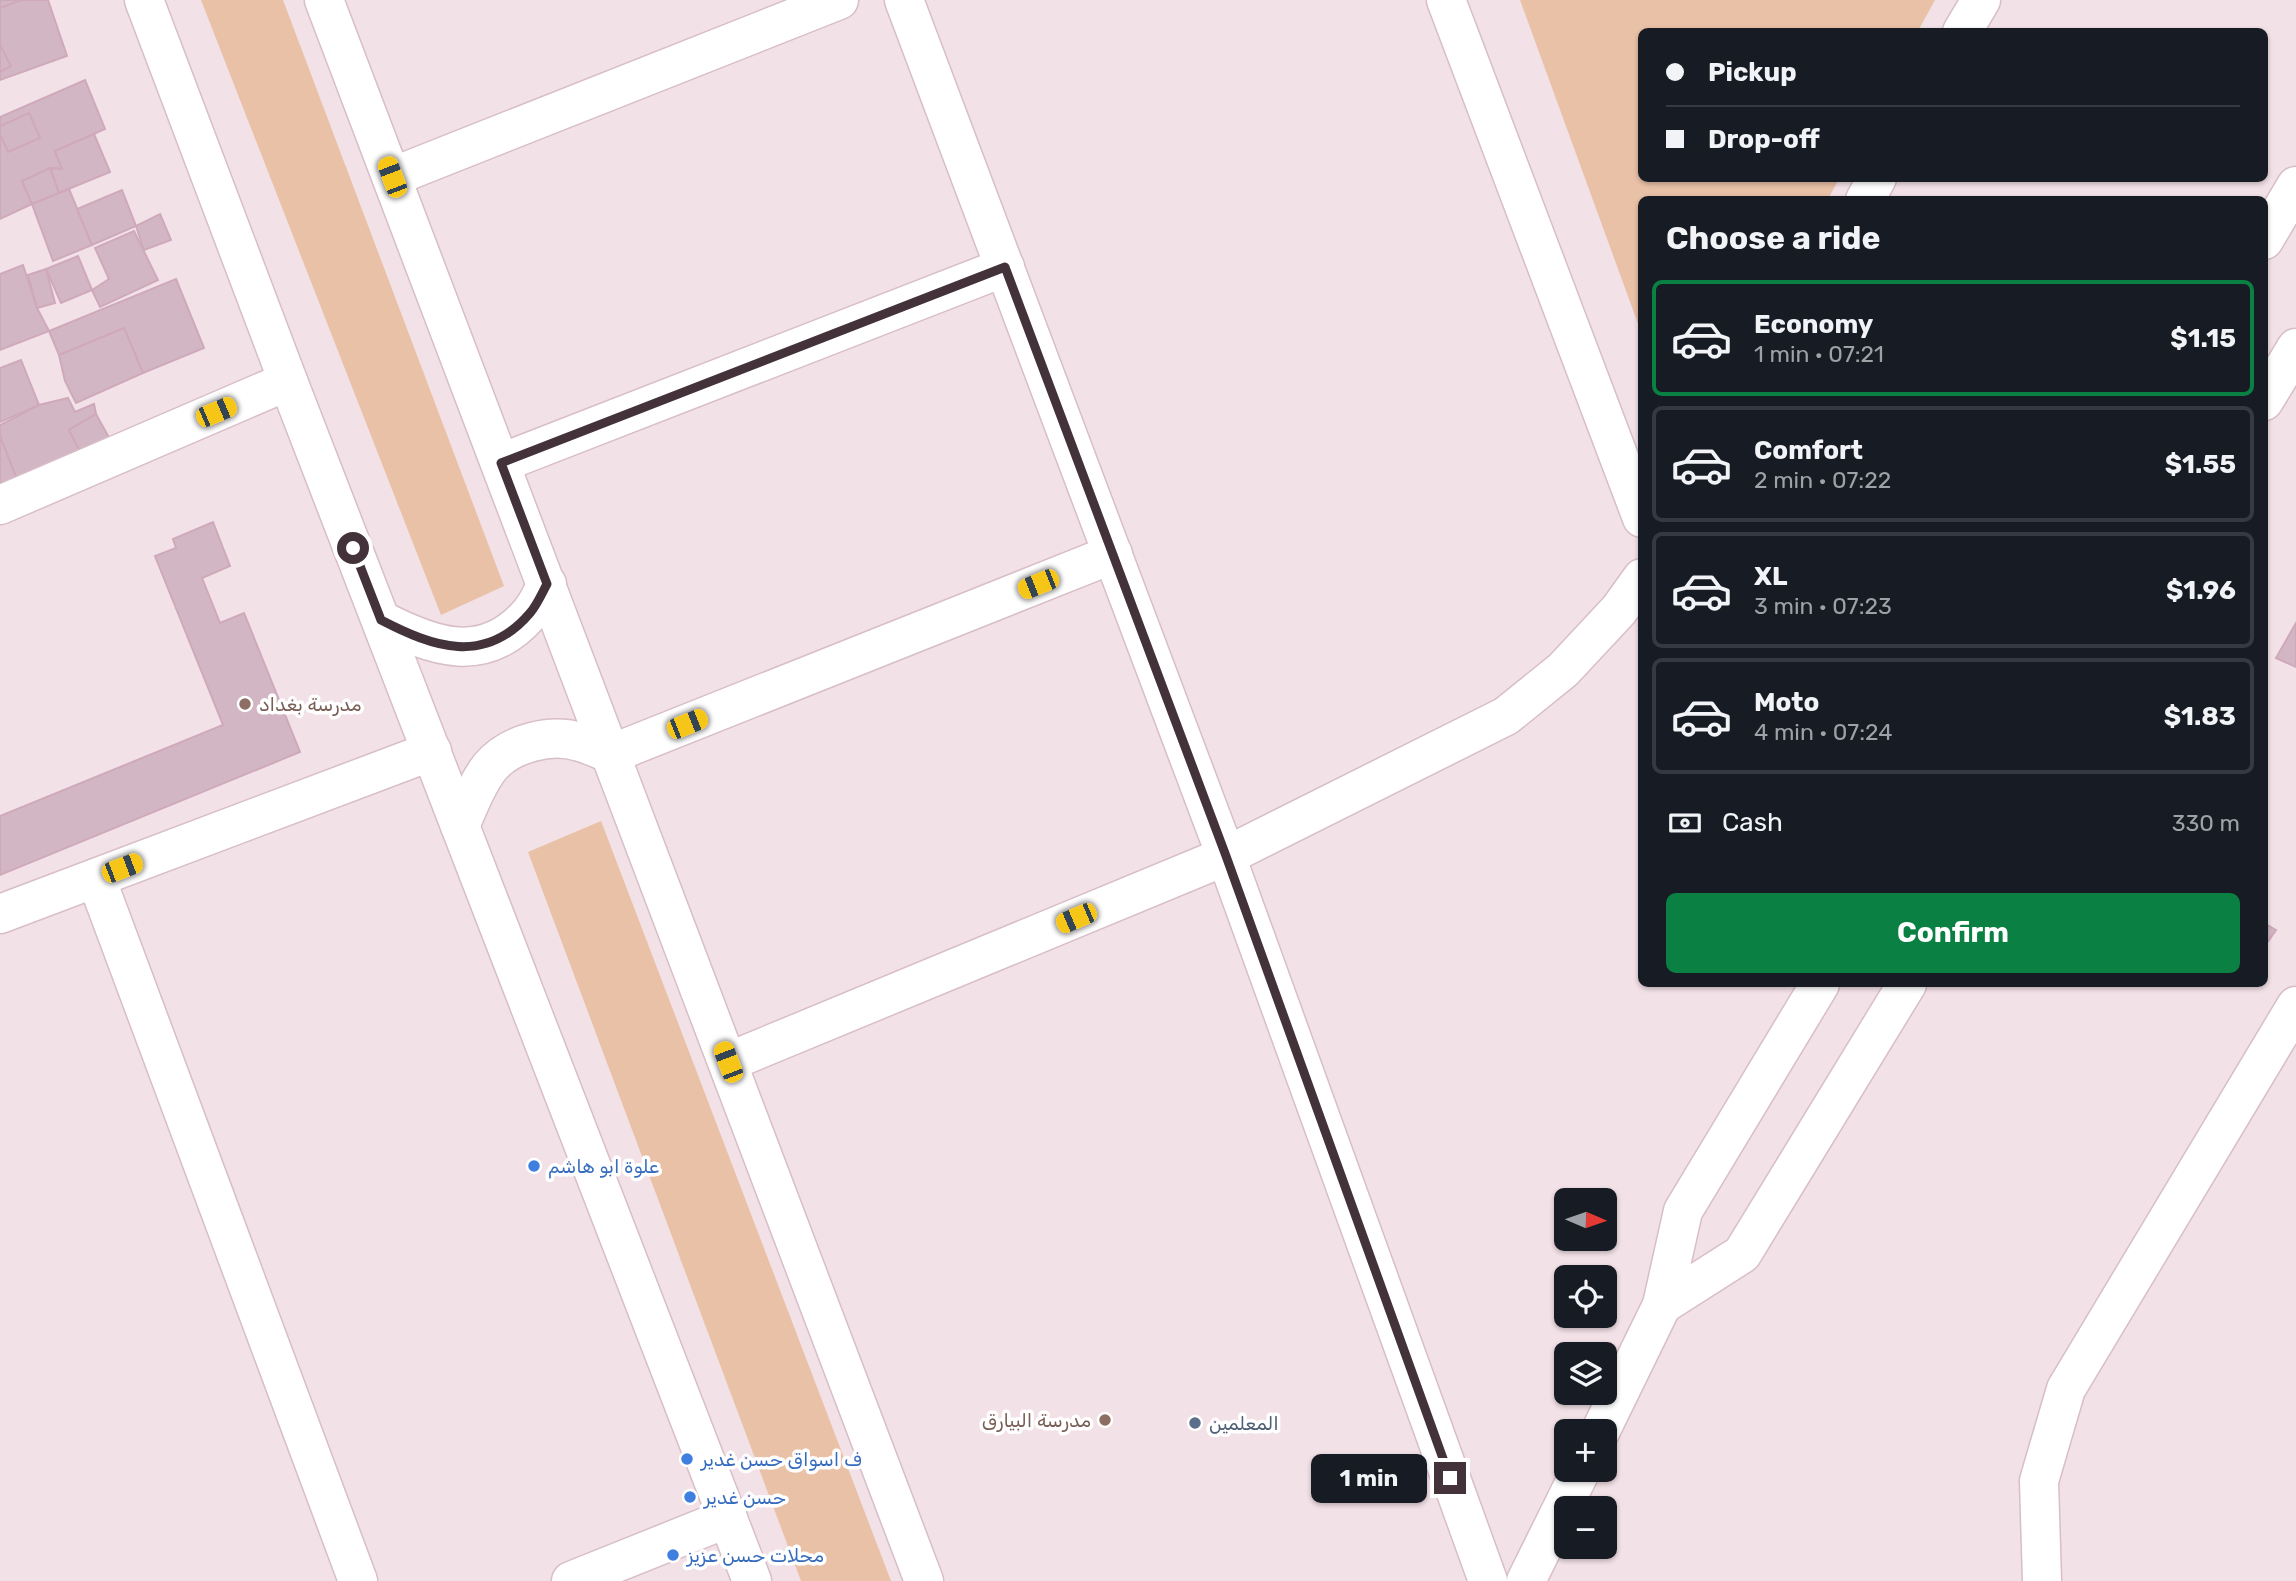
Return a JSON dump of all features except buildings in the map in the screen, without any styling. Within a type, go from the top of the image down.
[{"type":"street","points":[[144,0],[288,381],[752,1581]]},
{"type":"street","points":[[324,0],[924,1581]]},
{"type":"street","points":[[392,177],[839,0]]},
{"type":"street","points":[[904,0],[1226,856],[1488,1581]]},
{"type":"street","points":[[1446,0],[1638,508]]},
{"type":"street","points":[[1964,28],[1980,0]]},
{"type":"street","points":[[2268,233],[2296,186]]},
{"type":"street","points":[[501,463],[1005,267]]},
{"type":"street","points":[[2268,392],[2296,348]]},
{"type":"street","points":[[0,505],[288,381]]},
{"type":"street","points":[[460,826],[474,792],[491,766],[516,747],[547,738],[578,741],[611,754],[1113,554]]},
{"type":"street","points":[[381,620],[414,637],[445,647],[478,646],[508,634],[531,612],[547,584]]},
{"type":"street","points":[[728,1062],[1226,856],[1506,716],[1563,670],[1619,610],[1638,584]]},
{"type":"street","points":[[0,914],[432,751]]},
{"type":"street","points":[[96,878],[358,1581]]},
{"type":"street","points":[[1606,1419],[1662,1306],[1683,1211],[1818,987]]},
{"type":"street","points":[[1662,1306],[1742,1254],[1906,987]]},
{"type":"street","points":[[2042,1581],[2039,1480],[2066,1389],[2296,1006]]},
{"type":"street","points":[[1526,1581],[1575,1482]]},
{"type":"street","points":[[571,1581],[728,1518]]},
{"type":"shaded area","points":[[201,0],[283,0],[504,586],[441,615]]},
{"type":"shaded area","points":[[1520,0],[1935,0],[1920,28],[1638,28],[1638,182],[1837,182],[1830,196],[1638,196],[1638,324]]},
{"type":"shaded area","points":[[601,821],[891,1581],[801,1581],[528,852]]},
{"type":"place","name":"مدرسة بغداد","points":[[245,704]]},
{"type":"place","name":"علوة ابو هاشم","points":[[534,1166]]},
{"type":"place","name":"مدرسة البيارق","points":[[1105,1420]]},
{"type":"place","name":"المعلمين","points":[[1195,1423]]},
{"type":"place","name":"ف اسواق حسن غدير","points":[[687,1459]]},
{"type":"place","name":"حسن غدير","points":[[690,1497]]},
{"type":"place","name":"محلات حسن عزيز","points":[[673,1555]]},
{"type":"route","points":[[353,548],[381,620],[414,637],[445,647],[478,646],[508,634],[531,612],[547,584],[501,463],[1005,267],[1226,856],[1450,1478]]}]
